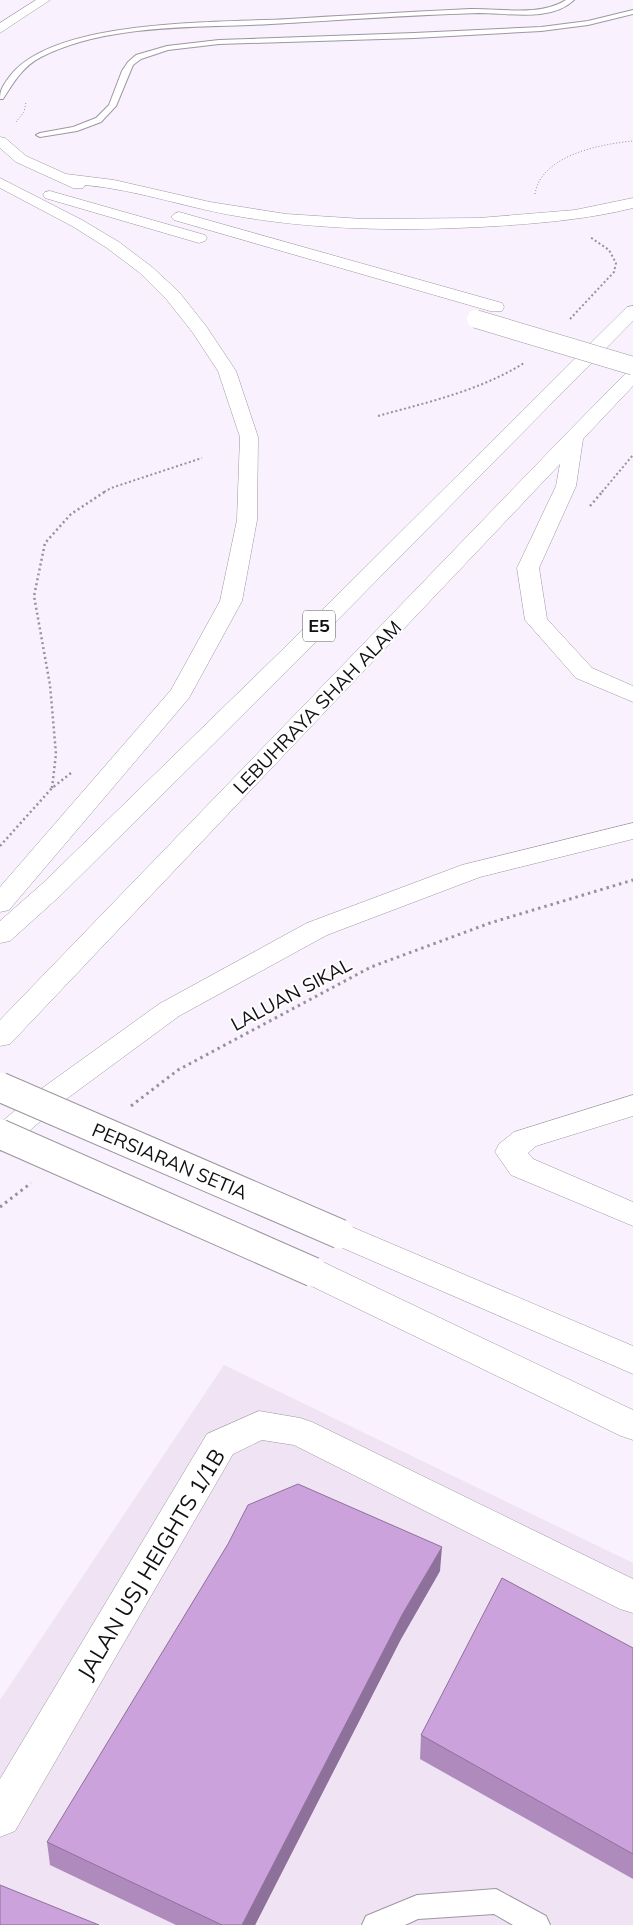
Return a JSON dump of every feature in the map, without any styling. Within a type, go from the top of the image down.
[{"type":"main road","points":[[0,29],[12,19],[44,0]]},
{"type":"main road","points":[[0,141],[21,160],[98,194],[514,312]]},
{"type":"main road","points":[[61,178],[114,184],[211,207],[280,217],[366,224],[457,225],[541,218],[618,207],[633,203]]},
{"type":"main road","points":[[0,182],[227,246]]},
{"type":"main road","points":[[0,182],[77,223],[113,245],[146,270],[173,296],[200,330],[227,371],[249,437],[247,520],[231,601],[180,693],[0,904]]},
{"type":"main road","name":"E5","points":[[0,935],[59,882],[264,680],[633,311]]},
{"type":"main road","points":[[457,314],[633,366]]},
{"type":"main road","points":[[587,334],[624,345]]},
{"type":"main road","name":"LEBUHRAYA SHAH ALAM","points":[[0,1037],[633,376]]},
{"type":"main road","points":[[574,437],[566,486],[528,568],[536,620],[584,673],[633,695]]},
{"type":"main road","points":[[0,1140],[50,1096],[169,1010],[317,929],[471,871],[633,832]]},
{"type":"main road","name":"PERSIARAN SETIA","points":[[0,1087],[633,1361]]},
{"type":"main road","points":[[633,1105],[525,1139],[510,1152],[522,1167],[633,1215]]},
{"type":"main road","points":[[0,1134],[313,1272],[633,1426]]},
{"type":"main road","name":"JALAN USJ HEIGHTS 1/1B","points":[[0,1817],[220,1444],[259,1425],[300,1432],[633,1597]]},
{"type":"lane","points":[[0,97],[18,70],[35,57],[64,45],[107,35],[161,28],[403,14],[551,9],[567,4],[571,0]]},
{"type":"lane","points":[[40,135],[84,126],[104,115],[118,97],[124,71],[128,65],[135,58],[161,49],[210,43],[541,29],[588,23],[633,12]]},
{"type":"lane","points":[[375,1925],[418,1908],[496,1901],[537,1925]]},
{"type":"path","points":[[539,201],[534,192],[536,184],[548,170],[569,156],[594,147],[633,141]]},
{"type":"path","points":[[585,512],[633,455]]},
{"type":"path","points":[[52,788],[56,754],[50,685],[34,596],[38,568],[45,543],[71,514],[111,488],[202,458]]},
{"type":"path","name":"LALUAN SIKAL","points":[[124,1112],[178,1070],[371,967],[490,923],[633,880]]},
{"type":"path","points":[[0,1207],[39,1177]]},
{"type":"shaded area","points":[[224,1365],[633,1563],[633,1925],[0,1925],[0,1700]]},
{"type":"building","points":[[298,1484],[442,1547],[402,1615],[242,1925],[222,1925],[47,1842],[228,1544],[248,1505]]},
{"type":"building","points":[[502,1578],[633,1648],[633,1854],[421,1735]]},
{"type":"building","points":[[0,1885],[99,1925],[0,1925]]}]
